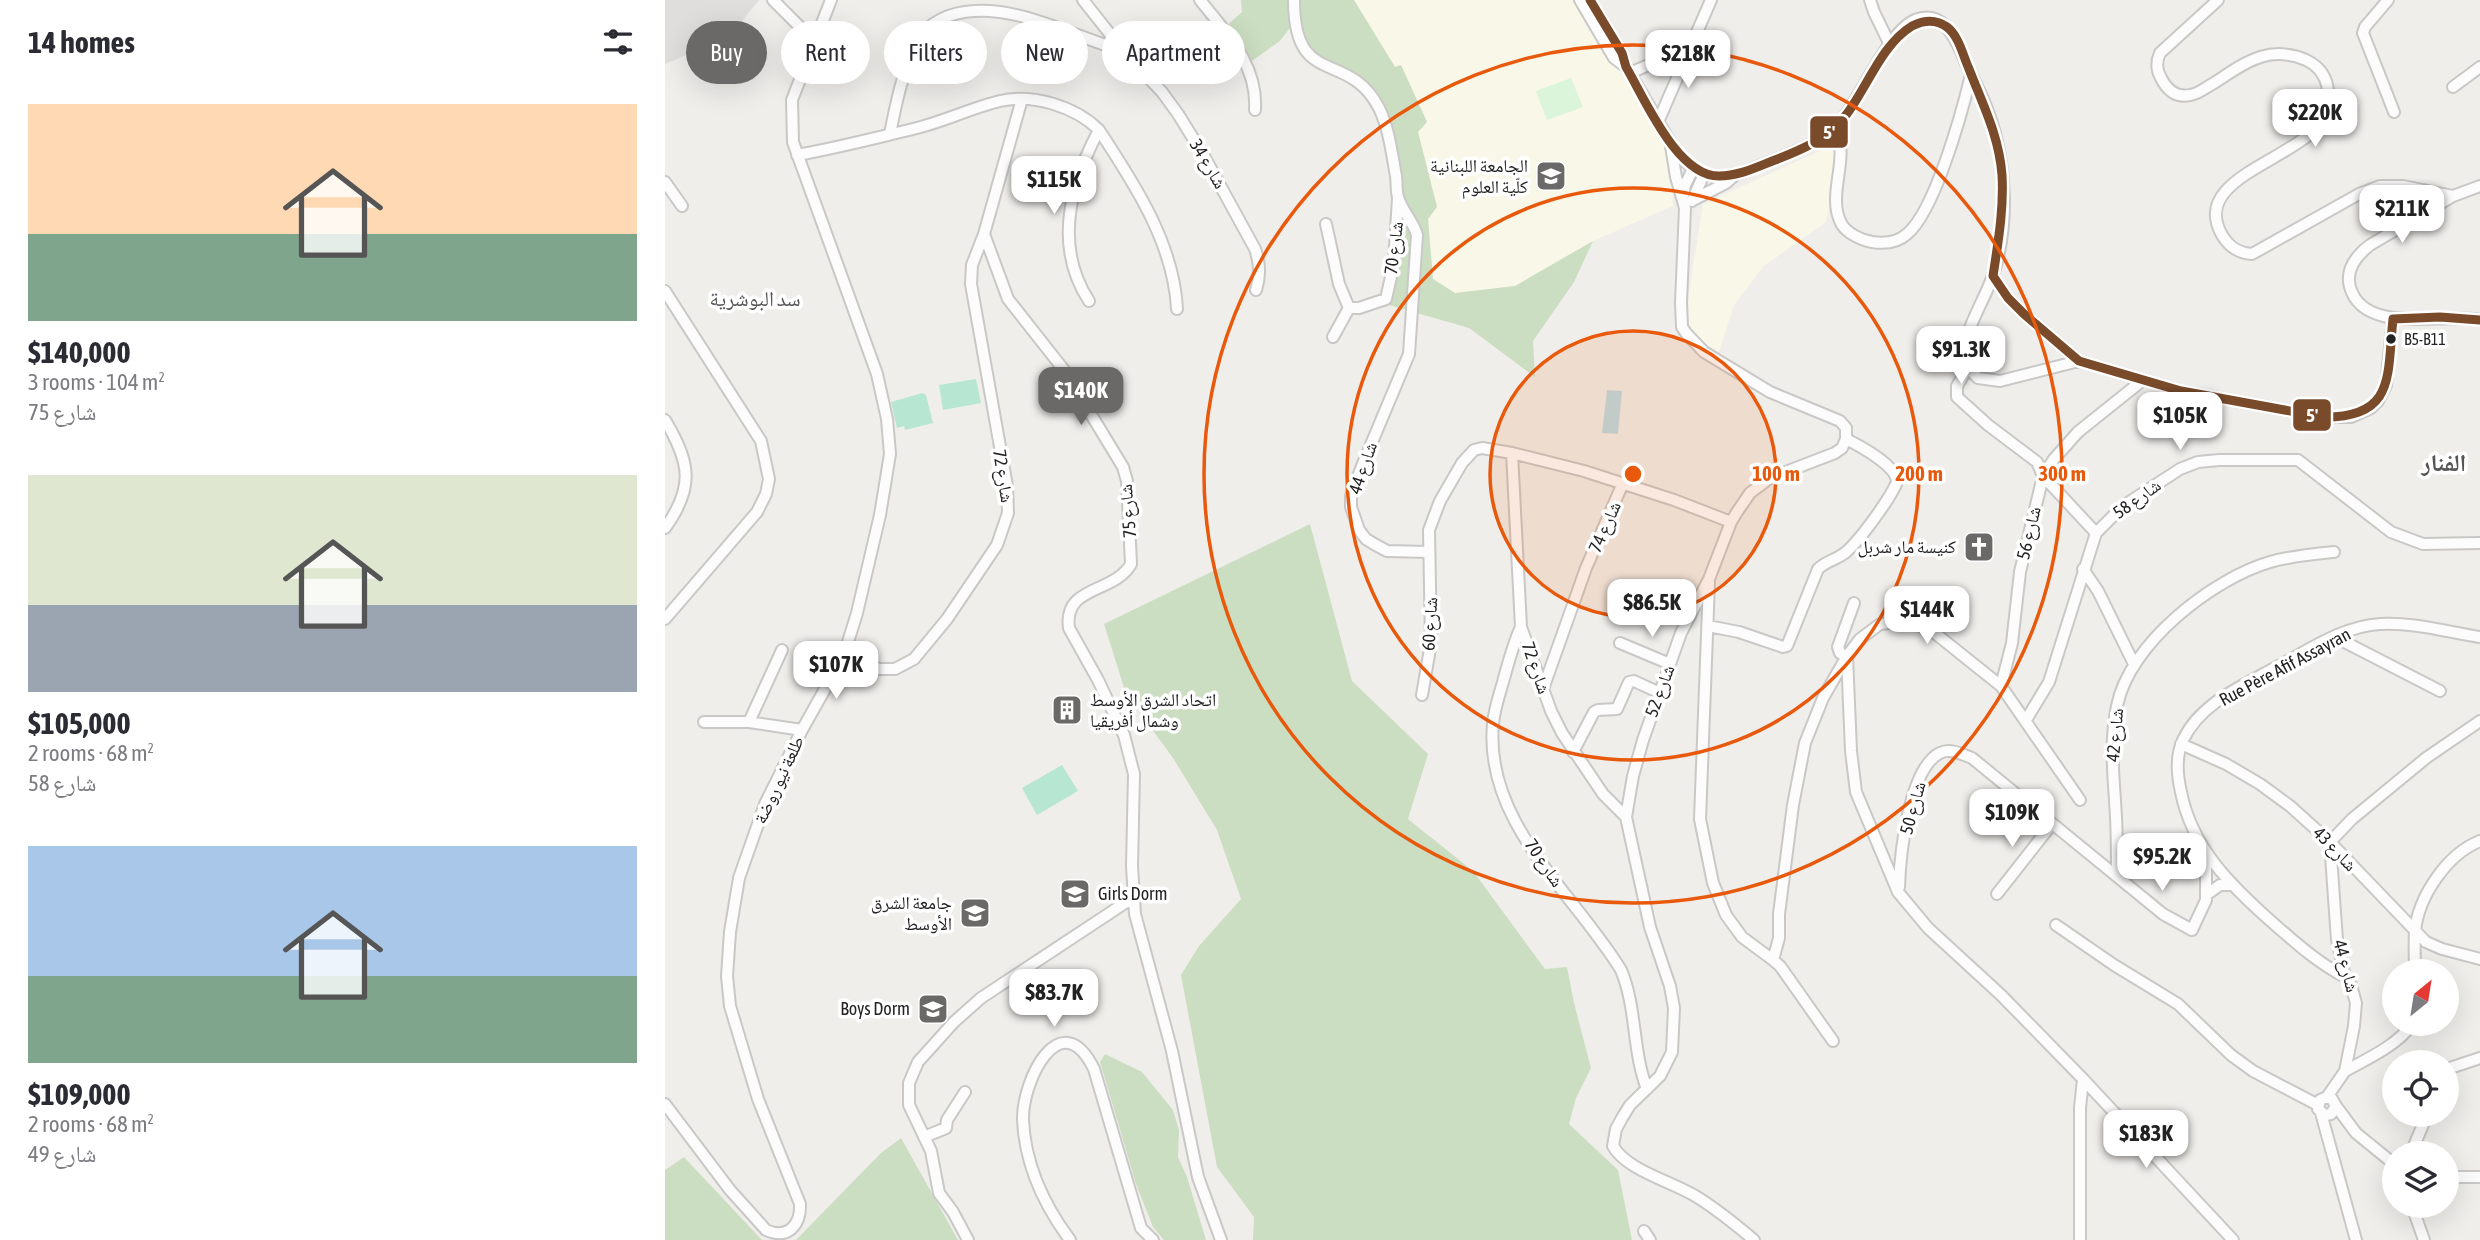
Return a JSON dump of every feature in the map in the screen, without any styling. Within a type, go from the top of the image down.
[{"type":"street","points":[[773,0],[794,21]]},
{"type":"street","name":"طلعة نيو روضة","points":[[822,21],[831,0]]},
{"type":"street","name":"شارع 34","points":[[1083,0],[1102,24]]},
{"type":"street","points":[[1200,0],[1247,64],[1254,83],[1255,110]]},
{"type":"street","name":"شارع 44","points":[[1294,0],[1295,29],[1307,55],[1322,66],[1358,81],[1380,111],[1396,176],[1398,198],[1414,224],[1417,235],[1409,354],[1362,466],[1351,496],[1351,507],[1359,530],[1374,544],[1387,551],[1429,552]]},
{"type":"street","points":[[1580,0],[1614,58],[1628,70]]},
{"type":"street","points":[[1590,0],[1622,53],[1628,70],[1671,146],[1684,163],[1693,169],[1704,174],[1725,177],[1809,144],[1835,128],[1856,101],[1890,44],[1914,20],[1935,19],[1948,26],[1983,99],[1993,126],[2003,170],[2002,225],[1993,276],[1978,308],[1963,361],[1967,369],[1978,377],[2000,380],[2079,361]]},
{"type":"street","points":[[1870,0],[1890,44]]},
{"type":"street","points":[[2218,0],[2160,53],[2157,59],[2158,72],[2165,86],[2172,92],[2179,95],[2197,93],[2237,68],[2271,53],[2298,57],[2310,62],[2318,68],[2329,89],[2328,111],[2312,133],[2221,194],[2215,213],[2220,232],[2232,248],[2244,254],[2252,254],[2359,194],[2380,186],[2403,186],[2453,197]]},
{"type":"street","points":[[2388,0],[2363,33],[2394,112]]},
{"type":"street","points":[[1658,122],[1709,2]]},
{"type":"street","name":"شارع 34","points":[[890,134],[905,74],[917,41],[932,21],[954,9],[977,4],[1010,10],[1102,44]]},
{"type":"street","points":[[1628,70],[1690,47]]},
{"type":"street","points":[[2453,87],[2480,66]]},
{"type":"street","points":[[1835,128],[1841,140],[1837,211],[1841,223],[1861,239],[1892,243],[1908,234],[1929,201],[1959,122],[1971,75]]},
{"type":"street","name":"طلعة نيو روضة","points":[[665,1104],[730,1190],[766,1230],[773,1234],[782,1233],[799,1222],[800,1204],[758,1099],[732,1015],[727,976],[730,932],[739,878],[765,804],[801,730],[844,655],[857,613],[883,503],[890,454],[887,419],[877,374],[797,155],[791,124],[792,100],[798,84]]},
{"type":"street","name":"شارع 34","points":[[1155,84],[1178,114],[1255,249],[1260,279],[1256,290]]},
{"type":"street","points":[[797,155],[914,129],[1001,101],[1022,99],[1054,104],[1075,112],[1088,119],[1099,130],[1149,212],[1171,266],[1177,290],[1177,309]]},
{"type":"street","points":[[984,234],[1022,99]]},
{"type":"street","points":[[1001,101],[1017,117]]},
{"type":"street","points":[[1089,300],[1074,274],[1067,240],[1077,178],[1099,130]]},
{"type":"street","points":[[1671,146],[1676,177],[1687,202]]},
{"type":"street","points":[[1693,169],[1685,185],[1687,202],[1682,327],[1704,352],[1770,392],[1840,421],[1846,428],[1846,439],[1871,453],[1896,474],[1898,479],[1896,486],[1847,551],[1828,560],[1818,569],[1787,646],[1708,626]]},
{"type":"street","points":[[1687,202],[1704,174]]},
{"type":"street","points":[[1687,202],[1726,183],[1735,175]]},
{"type":"street","points":[[665,181],[683,206]]},
{"type":"street","points":[[2480,186],[2453,197],[2370,245],[2352,264],[2349,281],[2355,297],[2370,311],[2393,319],[2440,317],[2480,320]]},
{"type":"street","name":"شارع 70","points":[[1349,308],[1359,308],[1386,299],[1394,263],[1398,198]]},
{"type":"street","points":[[1326,224],[1339,284],[1349,308],[1333,337]]},
{"type":"street","name":"شارع 72","points":[[844,655],[879,669],[895,669],[914,659],[947,619],[997,545],[1004,530],[1008,513],[1007,486],[971,284],[972,265],[984,234]]},
{"type":"street","name":"شارع 75","points":[[984,234],[1009,299],[1063,370],[1113,449],[1127,481],[1131,564],[1120,577],[1082,595],[1070,610],[1068,618],[1069,628],[1125,735],[1134,774],[1134,897]]},
{"type":"street","points":[[1993,276],[2016,306],[2079,361],[2181,391],[2323,417],[2351,417],[2371,408],[2383,393],[2393,319]]},
{"type":"street","points":[[665,291],[761,442],[769,479],[766,494],[757,512],[665,619]]},
{"type":"street","points":[[665,309],[683,319]]},
{"type":"street","points":[[1967,369],[1957,386],[1957,397],[1988,425],[2037,462],[2043,476],[2096,533]]},
{"type":"street","name":"شارع 56","points":[[2000,686],[2012,643],[2020,572],[2043,476],[2078,432],[2143,380]]},
{"type":"street","points":[[665,420],[682,454],[687,475],[685,493],[676,513],[665,528]]},
{"type":"street","name":"شارع 52","points":[[1754,1240],[1732,1220],[1694,1195],[1625,1161],[1613,1146],[1616,1129],[1630,1105],[1660,1076],[1672,1052],[1674,1007],[1663,962],[1650,927],[1626,817],[1633,776],[1681,633],[1709,579],[1731,522],[1751,493],[1770,478],[1829,456],[1842,448],[1846,439]]},
{"type":"street","points":[[1429,552],[1429,530],[1433,515],[1467,458],[1474,450],[1482,448],[1512,453],[1623,483],[1731,522]]},
{"type":"street","name":"شارع 72","points":[[1512,453],[1521,627],[1551,711],[1573,752],[1603,794],[1626,817]]},
{"type":"street","name":"شارع 58","points":[[2026,720],[2049,682],[2096,533],[2130,502],[2180,470],[2198,462],[2298,460],[2391,532],[2423,544],[2480,543]]},
{"type":"street","name":"شارع 74","points":[[1543,689],[1586,568],[1623,483]]},
{"type":"street","name":"شارع 60","points":[[1422,695],[1431,643],[1429,552]]},
{"type":"street","name":"شارع 42","points":[[2117,876],[2113,735],[2117,703],[2134,663],[2166,626],[2195,601],[2225,582],[2270,562],[2333,552]]},
{"type":"street","points":[[2083,569],[2098,592],[2134,663]]},
{"type":"street","points":[[1709,579],[1700,819],[1719,901],[1742,937],[1780,966],[1833,1041]]},
{"type":"street","name":"شارع 50","points":[[1853,603],[1838,647],[1840,653],[1847,656],[1851,751],[1856,792],[1898,892]]},
{"type":"street","points":[[1773,960],[1780,931],[1779,914],[1790,827],[1805,743],[1823,698],[1847,656],[1860,639],[1880,624],[1908,621],[1931,630],[2000,686],[2080,800]]},
{"type":"street","name":"Rue Père Afif Assayran","points":[[2181,744],[2194,722],[2227,694],[2335,637],[2380,624],[2480,637]]},
{"type":"street","name":"شارع 70","points":[[1521,627],[1515,639],[1493,721],[1496,773],[1503,798],[1512,816],[1548,871],[1621,970],[1628,986],[1638,1062],[1647,1089]]},
{"type":"street","points":[[2335,637],[2440,691]]},
{"type":"street","points":[[1620,643],[1670,664]]},
{"type":"street","points":[[749,722],[782,650]]},
{"type":"street","points":[[1573,752],[1591,715],[1598,710],[1617,709],[1629,682],[1634,681],[1660,693]]},
{"type":"street","points":[[2330,842],[2352,819],[2426,758],[2480,721]]},
{"type":"street","points":[[704,722],[749,722],[801,730]]},
{"type":"street","points":[[2181,744],[2178,780],[2184,808],[2191,829],[2206,854],[2232,885],[2303,950],[2345,977]]},
{"type":"street","name":"شارع 43","points":[[2181,744],[2226,764],[2260,784],[2301,815],[2426,942],[2480,959]]},
{"type":"street","name":"شارع 50","points":[[1898,892],[1910,807],[1916,785],[1928,763],[1939,754],[1952,751],[1972,758],[2163,914],[2192,930],[2204,907],[2206,854]]},
{"type":"street","points":[[1997,894],[2052,824]]},
{"type":"street","points":[[2415,959],[2415,930],[2419,910],[2447,864],[2469,845],[2480,841]]},
{"type":"street","name":"شارع 44","points":[[2325,1105],[2345,1071],[2356,1003],[2351,985],[2345,977],[2337,940],[2330,842]]},
{"type":"street","points":[[2206,895],[2220,885],[2232,885]]},
{"type":"street","points":[[1898,892],[1928,928],[2001,995],[2083,1079],[2233,1240]]},
{"type":"street","points":[[968,1240],[939,1193],[931,1151],[909,1105],[909,1083],[918,1062],[954,1022],[981,998],[1134,897],[1135,914],[1172,1051],[1198,1177],[1221,1240]]},
{"type":"street","points":[[1116,908],[1135,914]]},
{"type":"street","points":[[2056,925],[2178,1004],[2231,1055],[2253,1071],[2325,1105],[2382,1156]]},
{"type":"street","points":[[2345,1071],[2400,1036]]},
{"type":"street","points":[[1070,1240],[1056,1222],[1030,1167],[1023,1119],[1034,1070],[1047,1052],[1058,1044],[1071,1043],[1081,1048],[1094,1069],[1142,1228],[1153,1240]]},
{"type":"street","points":[[2459,1065],[2480,1058]]},
{"type":"street","points":[[2080,1240],[2080,1108],[2083,1079]]},
{"type":"street","points":[[924,1137],[946,1128],[947,1121],[965,1092]]},
{"type":"street","points":[[2325,1105],[2329,1138],[2356,1240]]},
{"type":"street","points":[[2459,1177],[2480,1177]]},
{"type":"street","points":[[2416,1218],[2424,1240]]},
{"type":"shaded area","points":[[665,0],[759,0],[742,21],[686,21],[686,55],[665,64]]},
{"type":"shaded area","name":"الجامعة اللبنانية كلّية العلوم","points":[[1354,0],[1585,0],[1671,146],[1673,206],[1593,241],[1515,286],[1455,293],[1433,279],[1428,219],[1437,206],[1401,65],[1395,67]]},
{"type":"shaded area","points":[[1831,146],[1839,170],[1826,222],[1764,266],[1734,305],[1719,352],[1699,339],[1689,326],[1688,300],[1703,204]]},
{"type":"green space","points":[[1241,0],[1289,0],[1292,25],[1280,41],[1249,63],[1245,58],[1245,21],[1232,21],[1242,12]]},
{"type":"green space","points":[[1297,0],[1354,0],[1395,67],[1401,65],[1427,122],[1418,132],[1437,207],[1428,219],[1433,279],[1455,293],[1515,286],[1593,241],[1574,282],[1533,341],[1535,377],[1469,328],[1389,305],[1402,196],[1380,111],[1348,79],[1313,66],[1301,39]]},
{"type":"green space","points":[[1571,78],[1583,107],[1547,120],[1536,91]]},
{"type":"green space","points":[[976,379],[981,403],[943,410],[939,385]]},
{"type":"green space","points":[[922,393],[926,395],[933,423],[905,430],[904,426],[897,428],[891,402]]},
{"type":"green space","points":[[1310,524],[1352,681],[1428,754],[1408,819],[1473,871],[1545,969],[1567,967],[1591,1068],[1576,1098],[1569,1124],[1618,1170],[1632,1240],[1253,1240],[1254,1217],[1217,1167],[1181,975],[1199,946],[1241,899],[1217,830],[1173,758],[1126,694],[1104,624]]},
{"type":"green space","points":[[1062,765],[1078,791],[1037,815],[1022,788]]},
{"type":"green space","points":[[1105,1054],[1142,1072],[1173,1110],[1179,1130],[1178,1157],[1187,1177],[1206,1240],[1164,1240],[1153,1227],[1136,1184],[1100,1062]]},
{"type":"green space","points":[[901,1138],[958,1240],[796,1240],[881,1153]]},
{"type":"green space","points":[[684,1157],[762,1240],[665,1240],[665,1170]]},
{"type":"water","points":[[1607,390],[1622,391],[1618,434],[1602,433]]},
{"type":"transit line","name":"5'","points":[[1590,0],[1622,53],[1626,67],[1664,134],[1689,163],[1704,173],[1719,176],[1755,168],[1813,143],[1831,131],[1846,115],[1883,55],[1901,34],[1912,26],[1925,22],[1939,23],[1947,27],[1958,41],[1985,108],[2000,161],[2001,213],[1993,276],[2008,298],[2024,314],[2079,361],[2181,391],[2323,417],[2347,415],[2364,410],[2376,401],[2383,389],[2390,358],[2393,319],[2440,317],[2480,320]]},
{"type":"place","name":"الجامعة اللبنانية كلّية العلوم","points":[[1551,176]]},
{"type":"place","name":"B5-B11","points":[[2391,339]]},
{"type":"place","name":"كنيسة مار شربل","points":[[1979,547]]},
{"type":"place","name":"اتحاد الشرق الأوسط وشمال أفريقيا","points":[[1067,710]]},
{"type":"place","name":"Girls Dorm","points":[[1075,894]]},
{"type":"place","name":"جامعة الشرق الأوسط","points":[[975,913]]},
{"type":"place","name":"Boys Dorm","points":[[933,1009]]},
{"type":"district","name":"سد البوشرية","points":[[755,299]]},
{"type":"district","name":"الفنار","points":[[2444,463]]}]
